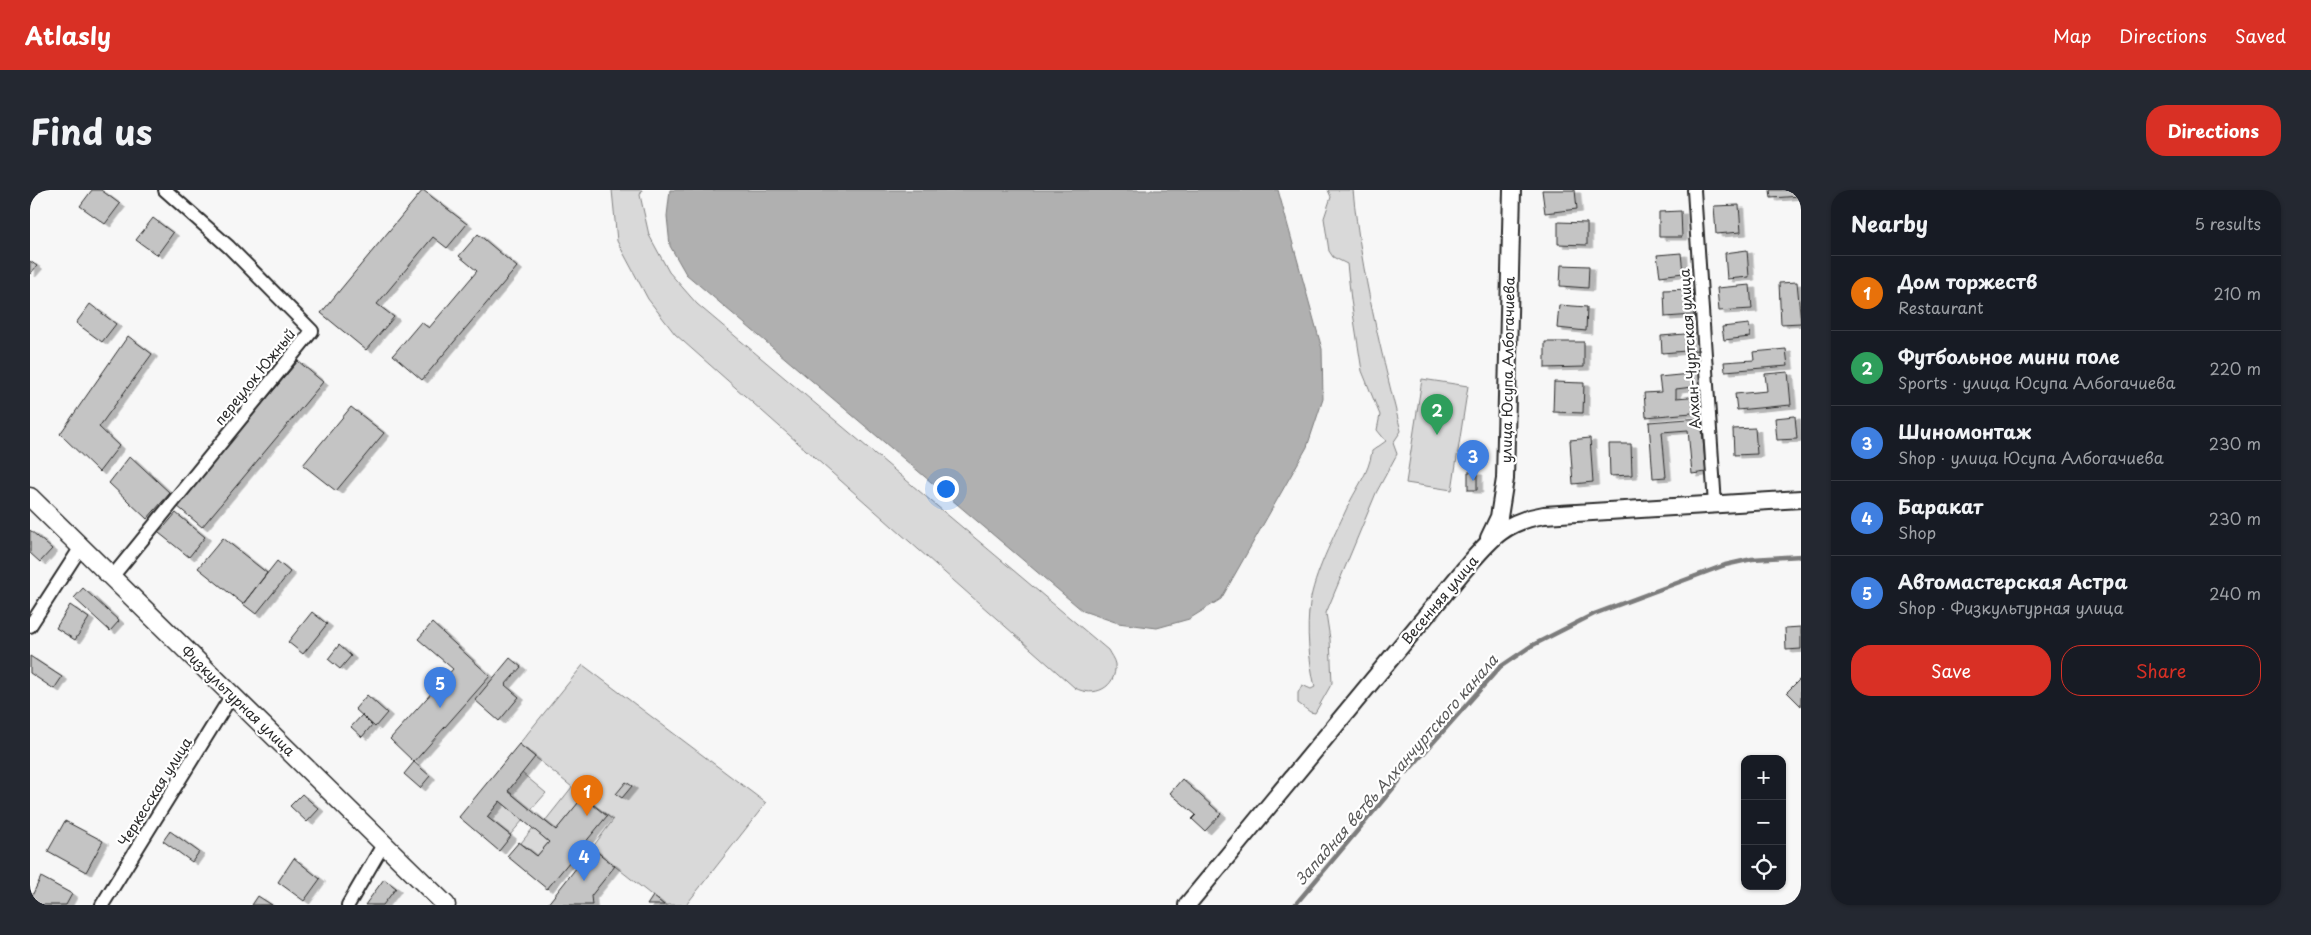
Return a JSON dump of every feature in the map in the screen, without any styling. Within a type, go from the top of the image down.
[{"type":"main road","name":"Физкультурная улица","points":[[30,497],[446,905]]},
{"type":"street","name":"переулок Южный","points":[[112,578],[312,331],[229,247],[165,190]]},
{"type":"street","name":"улица Юсупа Албогачиева","points":[[1484,546],[1499,517],[1505,479],[1512,190]]},
{"type":"street","name":"Алхан-Чуртская улица","points":[[1694,190],[1716,505]]},
{"type":"street","name":"Весенняя улица","points":[[1187,905],[1484,546],[1511,524],[1529,517],[1801,499]]},
{"type":"street","points":[[30,626],[80,547]]},
{"type":"street","name":"Черкесская улица","points":[[102,905],[232,695]]},
{"type":"street","points":[[348,905],[384,844]]},
{"type":"shaded area","points":[[612,190],[642,190],[640,195],[649,235],[669,272],[697,304],[1108,650],[1115,664],[1115,672],[1108,685],[1103,689],[1090,692],[1075,688],[675,334],[648,299],[617,241]]},
{"type":"shaded area","points":[[670,190],[1278,190],[1322,349],[1323,399],[1307,447],[1221,599],[1189,619],[1157,628],[1118,623],[1083,611],[686,274],[670,246],[667,216]]},
{"type":"shaded area","points":[[1328,190],[1353,190],[1366,281],[1401,431],[1393,443],[1397,454],[1376,493],[1326,613],[1330,639],[1332,683],[1315,713],[1310,712],[1298,703],[1298,693],[1302,685],[1311,689],[1315,687],[1308,634],[1312,592],[1330,543],[1368,467],[1372,451],[1386,441],[1377,430],[1380,415],[1362,371],[1347,264],[1333,257],[1329,251],[1324,218],[1331,197]]},
{"type":"shaded area","points":[[1422,379],[1468,386],[1452,490],[1406,483]]},
{"type":"shaded area","points":[[583,665],[766,803],[686,905],[664,905],[592,848],[613,820],[584,797],[556,830],[545,821],[572,787],[519,744]]},
{"type":"shaded area","points":[[522,773],[546,793],[531,810],[508,791]]},
{"type":"shaded area","points":[[500,801],[523,820],[510,835],[487,817]]},
{"type":"shaded area","points":[[533,828],[549,842],[537,856],[521,843]]},
{"type":"building","points":[[92,190],[101,190],[120,204],[105,224],[80,206]]},
{"type":"building","points":[[423,190],[467,224],[447,248],[433,237],[377,304],[394,317],[366,350],[321,313]]},
{"type":"building","points":[[1542,190],[1575,190],[1577,209],[1545,213]]},
{"type":"building","points":[[1770,190],[1801,190],[1801,196],[1771,198]]},
{"type":"building","points":[[1739,205],[1741,232],[1716,234],[1714,206]]},
{"type":"building","points":[[1681,211],[1682,237],[1659,237],[1659,212]]},
{"type":"building","points":[[153,218],[173,233],[157,255],[136,240]]},
{"type":"building","points":[[1558,222],[1587,223],[1587,245],[1558,244]]},
{"type":"building","points":[[478,234],[517,267],[422,380],[393,355],[421,322],[429,328],[477,271],[459,256]]},
{"type":"building","points":[[1747,250],[1749,277],[1727,279],[1725,253]]},
{"type":"building","points":[[1681,253],[1683,273],[1660,276],[1657,255]]},
{"type":"building","points":[[30,261],[37,266],[30,274]]},
{"type":"building","points":[[1561,265],[1589,266],[1588,288],[1560,286]]},
{"type":"building","points":[[1797,282],[1801,323],[1781,324],[1779,283]]},
{"type":"building","points":[[1750,285],[1752,309],[1719,311],[1717,288]]},
{"type":"building","points":[[1692,289],[1694,315],[1665,317],[1664,290]]},
{"type":"building","points":[[90,304],[116,324],[102,342],[76,323]]},
{"type":"building","points":[[1559,305],[1587,307],[1586,331],[1557,328]]},
{"type":"building","points":[[1749,324],[1750,337],[1724,340],[1722,327]]},
{"type":"building","points":[[1697,333],[1698,350],[1662,353],[1661,336]]},
{"type":"building","points":[[128,336],[152,354],[99,427],[119,446],[99,472],[60,434]]},
{"type":"building","points":[[1545,342],[1584,342],[1584,367],[1545,368]]},
{"type":"building","points":[[1786,349],[1788,366],[1725,371],[1724,362],[1754,360],[1753,352]]},
{"type":"building","points":[[298,361],[323,382],[202,527],[177,506]]},
{"type":"building","points":[[1788,372],[1791,405],[1737,410],[1735,394],[1767,391],[1765,374]]},
{"type":"building","points":[[1700,373],[1701,386],[1676,389],[1676,398],[1702,396],[1703,412],[1646,417],[1644,393],[1661,392],[1659,377]]},
{"type":"building","points":[[1554,382],[1584,383],[1583,413],[1553,412]]},
{"type":"building","points":[[351,407],[384,433],[336,491],[303,465]]},
{"type":"building","points":[[1795,416],[1797,439],[1777,440],[1775,418]]},
{"type":"building","points":[[1701,418],[1706,472],[1692,474],[1688,430],[1662,432],[1666,477],[1653,478],[1649,422]]},
{"type":"building","points":[[1755,428],[1757,454],[1734,455],[1733,429]]},
{"type":"building","points":[[1590,438],[1593,482],[1573,484],[1570,440]]},
{"type":"building","points":[[1609,444],[1631,444],[1632,475],[1610,476]]},
{"type":"building","points":[[130,456],[170,493],[147,519],[109,483]]},
{"type":"building","points":[[1468,472],[1477,472],[1477,490],[1468,490]]},
{"type":"building","points":[[176,513],[205,537],[189,557],[159,533]]},
{"type":"building","points":[[30,530],[52,549],[40,562],[30,553]]},
{"type":"building","points":[[223,538],[267,573],[243,604],[198,568]]},
{"type":"building","points":[[277,561],[290,572],[256,614],[243,604]]},
{"type":"building","points":[[83,588],[119,621],[110,631],[74,598]]},
{"type":"building","points":[[70,605],[89,618],[75,640],[56,628]]},
{"type":"building","points":[[312,612],[327,624],[303,654],[288,642]]},
{"type":"building","points":[[432,623],[490,676],[414,762],[390,739],[453,669],[418,639]]},
{"type":"building","points":[[1801,627],[1801,649],[1786,650],[1785,628]]},
{"type":"building","points":[[339,645],[351,656],[340,669],[328,659]]},
{"type":"building","points":[[30,656],[62,677],[54,689],[30,673]]},
{"type":"building","points":[[510,658],[521,667],[505,685],[519,697],[499,721],[475,700]]},
{"type":"building","points":[[1801,678],[1801,706],[1787,692]]},
{"type":"building","points":[[367,695],[387,713],[375,727],[355,709]]},
{"type":"building","points":[[362,715],[372,725],[362,737],[351,727]]},
{"type":"building","points":[[519,744],[535,757],[508,791],[537,815],[556,830],[583,797],[607,816],[547,889],[507,856],[519,842],[537,856],[549,842],[500,801],[487,817],[511,836],[499,851],[459,817]]},
{"type":"building","points":[[414,762],[430,776],[420,788],[404,774]]},
{"type":"building","points":[[1182,779],[1221,814],[1205,831],[1192,819],[1196,815],[1170,793]]},
{"type":"building","points":[[626,782],[632,786],[622,798],[616,794]]},
{"type":"building","points":[[302,794],[319,809],[307,822],[290,806]]},
{"type":"building","points":[[65,821],[103,841],[86,872],[48,851]]},
{"type":"building","points":[[170,831],[199,852],[192,862],[163,841]]},
{"type":"building","points":[[592,848],[615,866],[591,896],[592,905],[547,905]]},
{"type":"building","points":[[294,858],[320,879],[304,901],[278,882]]},
{"type":"building","points":[[41,877],[72,894],[66,905],[39,905],[30,900]]},
{"type":"building","points":[[384,879],[396,888],[383,905],[365,905]]},
{"type":"building","points":[[258,896],[272,905],[252,905]]},
{"type":"building","points":[[653,896],[664,905],[647,905]]},
{"type":"waterway","name":"Западная ветвь Алханчуртского канала","points":[[1407,772],[1500,667],[1531,646],[1594,614],[1725,565],[1752,559],[1801,556]]},
{"type":"waterway","name":"Западная ветвь Алханчуртского канала","points":[[1295,905],[1400,780]]},
{"type":"place","name":"Футбольное мини поле","points":[[1437,435]]},
{"type":"place","name":"Шиномонтаж","points":[[1473,481]]},
{"type":"place","name":"Автомастерская Астра","points":[[440,708]]},
{"type":"place","name":"Дом торжеств","points":[[587,816]]},
{"type":"place","name":"Баракат","points":[[584,881]]}]
